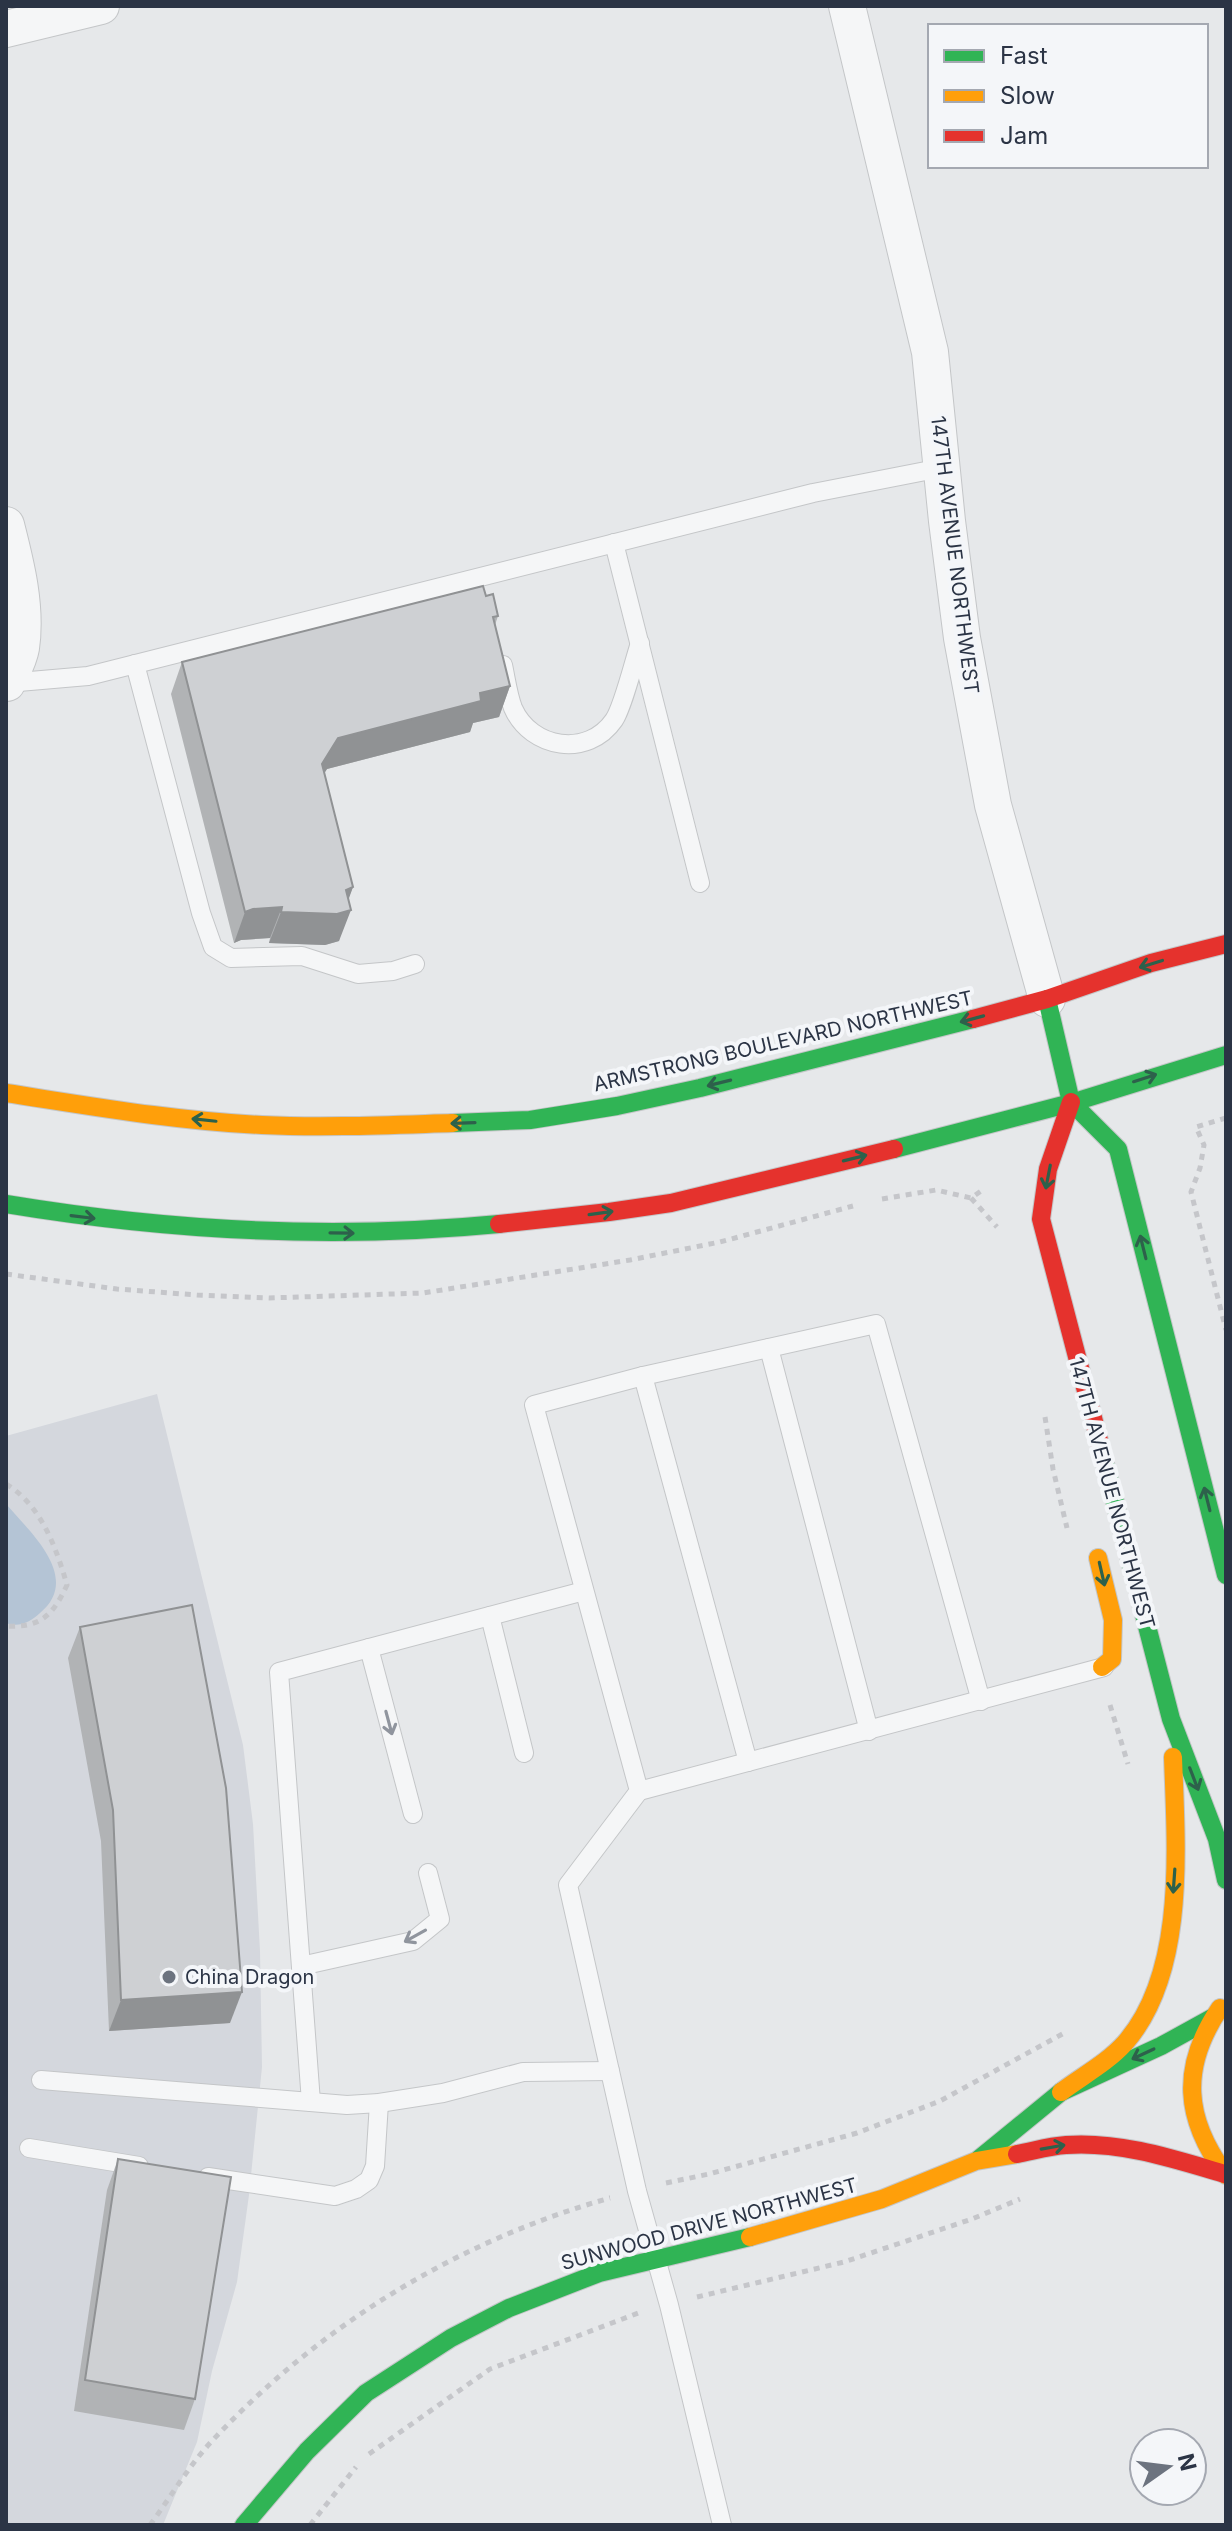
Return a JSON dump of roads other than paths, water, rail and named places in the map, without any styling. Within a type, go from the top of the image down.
[{"type":"street","points":[[6,29],[101,6]]},
{"type":"street","name":"147TH AVENUE NORTHWEST","points":[[847,6],[930,352],[962,638],[993,805],[1047,999],[1071,1102],[1048,1169],[1041,1219],[1171,1719],[1217,1839],[1226,1880]]},
{"type":"street","points":[[6,525],[17,568],[22,612],[21,650],[7,683]]},
{"type":"street","name":"ARMSTRONG BOULEVARD NORTHWEST","points":[[6,1093],[109,1109],[261,1125],[365,1126],[530,1120],[700,1088],[1047,999],[1151,963],[1226,944]]},
{"type":"street","points":[[6,1204],[129,1222],[252,1231],[383,1233],[497,1225],[669,1203],[1071,1102],[1178,1067],[1226,1055]]},
{"type":"street","points":[[1071,1102],[1118,1149],[1226,1575]]},
{"type":"street","points":[[1084,1386],[1084,1457]]},
{"type":"street","points":[[1095,1545],[1113,1620],[1112,1659],[1102,1667]]},
{"type":"street","points":[[976,2161],[1125,2043],[1147,2014],[1159,1981],[1171,1928],[1177,1838],[1171,1719]]},
{"type":"street","points":[[1226,2000],[1212,2018],[1195,2057],[1192,2099],[1202,2139],[1226,2174]]},
{"type":"street","points":[[1061,2092],[1161,2046],[1212,2018]]},
{"type":"street","points":[[976,2161],[1066,2145],[1112,2146],[1171,2158],[1226,2174]]},
{"type":"street","name":"SUNWOOD DRIVE NORTHWEST","points":[[244,2525],[307,2451],[366,2393],[439,2345],[509,2308],[599,2273],[765,2233],[882,2199],[976,2161]]},
{"type":"lane","points":[[7,683],[88,676],[483,584],[614,543],[813,493],[941,468]]},
{"type":"lane","points":[[614,543],[700,883]]},
{"type":"lane","points":[[499,650],[513,708],[525,727],[550,743],[573,745],[597,737],[615,719],[640,643]]},
{"type":"lane","points":[[135,664],[201,913],[213,947],[231,958],[302,956],[358,974],[393,971],[415,964]]},
{"type":"lane","points":[[639,1791],[534,1405],[643,1376],[876,1324],[981,1701]]},
{"type":"lane","points":[[769,1348],[869,1731]]},
{"type":"lane","points":[[643,1376],[748,1762]]},
{"type":"lane","points":[[311,2102],[279,1672],[584,1591]]},
{"type":"lane","points":[[490,1616],[524,1753]]},
{"type":"lane","points":[[369,1648],[413,1814]]},
{"type":"lane","points":[[722,2525],[637,2191],[568,1885],[639,1791],[1102,1667],[1145,1662],[1157,1665]]},
{"type":"lane","points":[[301,1966],[413,1941],[440,1919],[428,1873]]},
{"type":"lane","points":[[41,2080],[347,2105],[443,2093],[523,2072],[610,2071]]},
{"type":"lane","points":[[189,2174],[323,2195],[335,2196],[356,2189],[369,2180],[375,2166],[379,2103]]},
{"type":"lane","points":[[29,2148],[159,2169]]},
{"type":"water","points":[[6,1504],[48,1556],[56,1585],[52,1599],[40,1613],[20,1624],[6,1623]]},
{"type":"place","name":"China Dragon","points":[[169,1977]]}]
